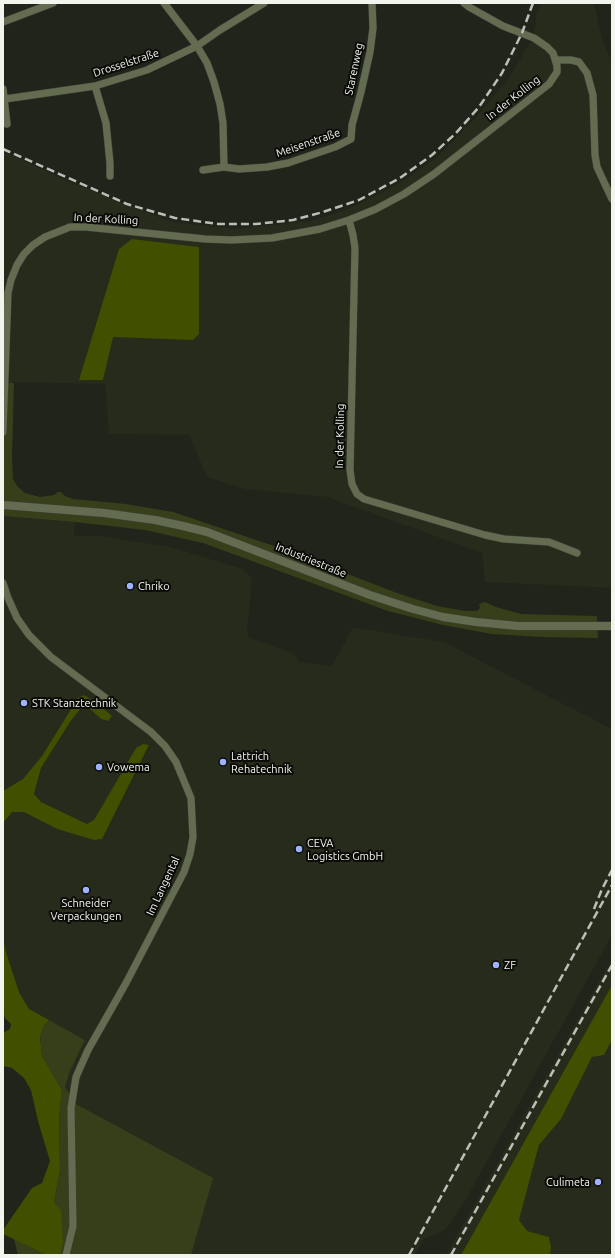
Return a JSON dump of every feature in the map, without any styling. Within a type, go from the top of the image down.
[{"type":"street","points":[[3,22],[53,3]]},
{"type":"street","points":[[164,3],[197,46],[207,63],[214,82],[223,123],[224,167]]},
{"type":"street","name":"Drosselstraße","points":[[5,99],[95,86],[147,70],[197,46],[264,3]]},
{"type":"street","name":"Starenweg","points":[[351,140],[352,125],[370,52],[373,28],[372,3]]},
{"type":"street","points":[[464,3],[503,26],[534,38],[547,47],[553,53],[556,60],[571,60],[579,62],[587,73],[593,95],[595,155],[597,167],[612,199]]},
{"type":"street","name":"In der Kolling","points":[[3,432],[8,293],[17,265],[24,254],[33,245],[45,237],[70,227],[86,227],[205,239],[231,240],[265,238],[320,229],[349,220],[376,209],[404,194],[434,174],[549,84],[557,72],[556,60]]},
{"type":"street","points":[[95,86],[106,123],[110,176]]},
{"type":"street","points":[[3,89],[7,124]]},
{"type":"street","name":"Meisenstraße","points":[[203,170],[224,167],[239,169],[267,167],[288,163],[351,140]]},
{"type":"street","name":"In der Kolling","points":[[349,220],[354,235],[355,248],[350,470],[352,484],[357,494],[364,499],[484,535],[504,539],[549,542],[577,552]]},
{"type":"street","name":"Industriestraße","points":[[3,505],[104,513],[155,520],[183,526],[222,538],[370,595],[443,617],[518,626],[612,626]]},
{"type":"street","name":"Im Langental","points":[[3,583],[17,618],[30,635],[51,656],[151,732],[165,746],[176,762],[185,780],[191,798],[193,837],[190,854],[184,872],[126,983],[88,1050],[76,1077],[71,1108],[73,1226],[66,1255]]},
{"type":"shaded area","points":[[541,3],[594,3],[603,42],[612,62],[612,588],[485,582],[482,553],[327,497],[245,489],[207,477],[189,435],[109,434],[105,384],[3,382],[3,151],[65,180],[172,222],[235,229],[310,221],[343,211],[363,202],[400,183],[437,157],[474,120],[509,77],[533,38],[537,13]]},
{"type":"shaded area","points":[[3,516],[75,522],[74,536],[102,536],[171,547],[243,569],[252,579],[247,632],[250,638],[293,653],[299,662],[332,666],[353,627],[444,642],[612,729],[612,935],[465,1201],[445,1230],[424,1239],[415,1255],[191,1255],[212,1178],[76,1104],[65,1087],[70,1071],[85,1040],[29,1009],[19,992],[5,949],[3,934],[3,823],[12,812],[24,812],[57,829],[102,839],[149,746],[136,748],[94,821],[87,824],[41,802],[34,794],[41,768],[70,722],[81,708],[90,708],[101,719],[108,721],[112,716],[84,695],[42,756],[23,779],[3,791]]},
{"type":"shaded area","points":[[612,958],[612,985],[461,1255],[446,1255]]},
{"type":"shaded area","points":[[612,1040],[612,1255],[550,1255],[551,1247],[549,1237],[526,1231],[519,1220],[539,1145],[561,1119],[592,1057],[604,1055]]},
{"type":"green space","points":[[132,239],[199,247],[199,334],[193,340],[113,337],[103,380],[79,380],[119,249]]},
{"type":"green space","points":[[3,382],[14,383],[12,457],[13,479],[17,486],[25,493],[40,497],[54,495],[61,492],[65,496],[73,499],[126,504],[173,512],[280,548],[397,593],[437,606],[465,611],[477,611],[480,608],[479,604],[485,602],[496,607],[521,614],[597,616],[598,638],[492,634],[443,625],[388,611],[203,543],[145,530],[3,516]]},
{"type":"green space","points":[[84,695],[112,716],[108,721],[101,719],[90,709],[81,708],[70,722],[41,768],[34,794],[41,802],[87,824],[94,820],[136,748],[143,744],[149,745],[102,839],[94,840],[57,829],[24,812],[12,812],[3,823],[3,791],[23,779],[42,756],[78,698]]},
{"type":"green space","points":[[3,934],[5,949],[19,992],[29,1009],[49,1020],[44,1026],[40,1037],[42,1056],[62,1090],[59,1117],[60,1169],[54,1203],[61,1210],[63,1242],[60,1255],[46,1255],[3,1234],[3,1230],[32,1188],[42,1183],[50,1161],[38,1121],[31,1090],[24,1078],[12,1068],[3,1066],[3,1033],[10,1029],[11,1024],[5,1018],[3,1010]]},
{"type":"green space","points":[[612,985],[612,1040],[604,1055],[592,1057],[561,1119],[539,1145],[519,1220],[527,1231],[549,1237],[551,1247],[550,1255],[461,1255]]},
{"type":"green space","points":[[49,1020],[85,1040],[70,1071],[65,1087],[76,1104],[213,1178],[191,1255],[57,1255],[60,1254],[54,1203],[60,1169],[59,1117],[62,1090],[42,1056],[40,1037],[44,1026]]},
{"type":"green space","points":[[14,1239],[46,1255],[18,1255]]},
{"type":"railway","points":[[3,149],[127,204],[175,218],[218,224],[256,224],[293,220],[323,212],[359,200],[400,178],[432,155],[456,133],[479,107],[502,73],[522,33],[533,3]]},
{"type":"railway","points":[[594,909],[612,870]]},
{"type":"railway","points":[[409,1255],[612,885]]},
{"type":"railway","points":[[451,1255],[612,965]]},
{"type":"place","name":"Chriko","points":[[130,586]]},
{"type":"place","name":"STK Stanztechnik","points":[[24,703]]},
{"type":"place","name":"Lattrich Rehatechnik","points":[[223,762]]},
{"type":"place","name":"Vowema","points":[[99,767]]},
{"type":"place","name":"CEVA Logistics GmbH","points":[[299,849]]},
{"type":"place","name":"Schneider Verpackungen","points":[[86,890]]},
{"type":"place","name":"ZF","points":[[496,965]]},
{"type":"place","name":"Culimeta","points":[[598,1182]]}]
